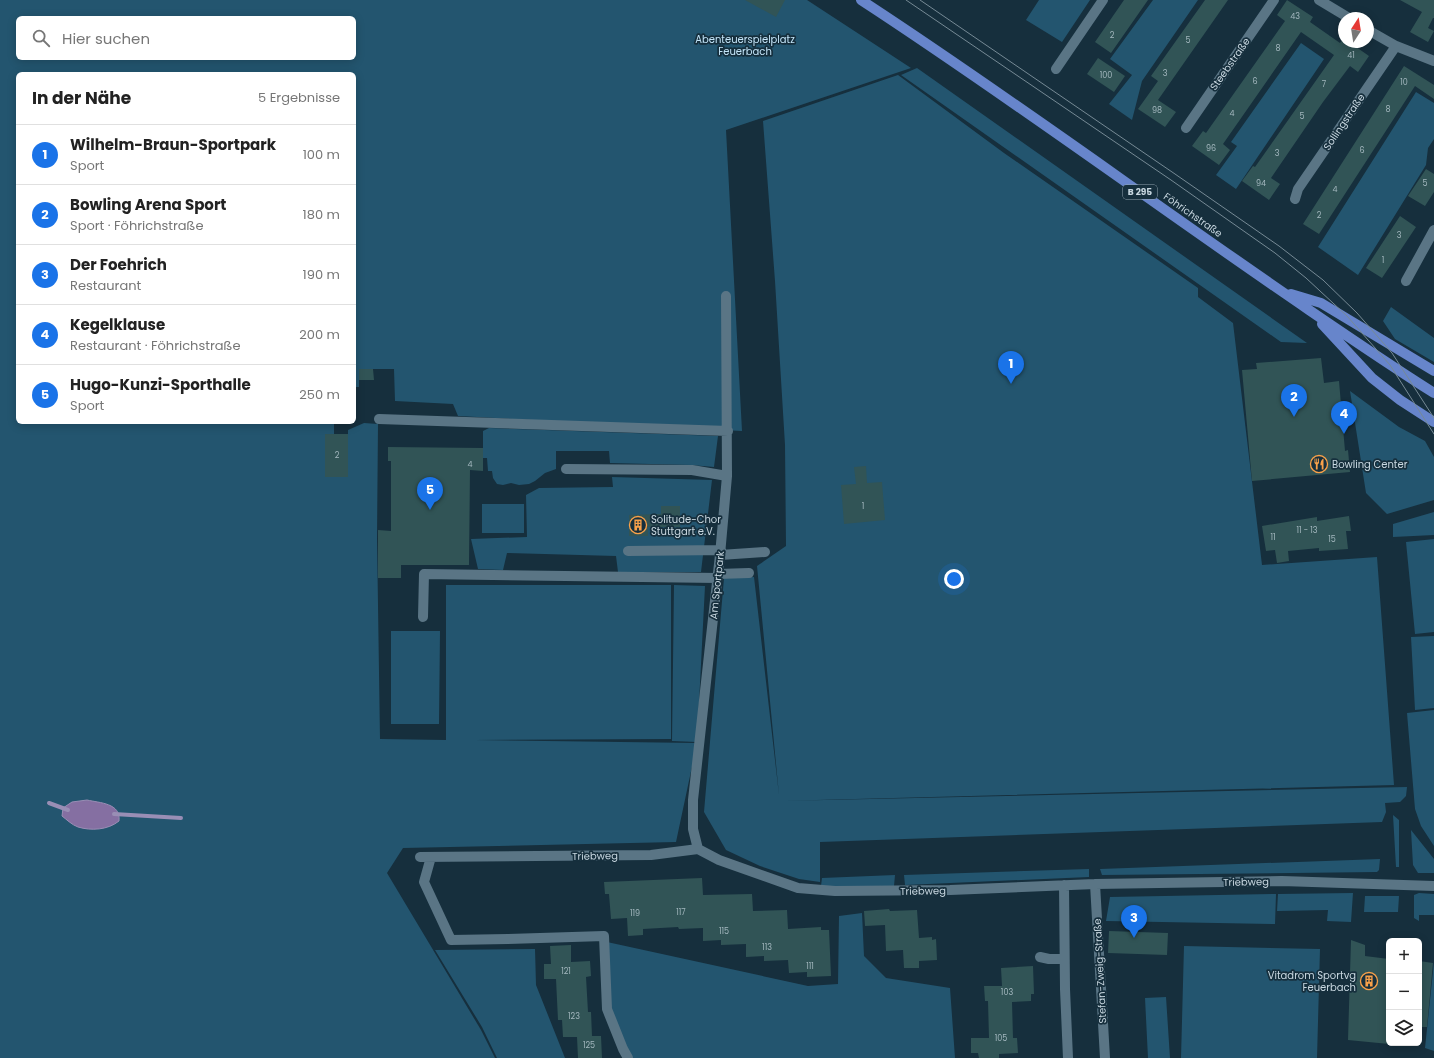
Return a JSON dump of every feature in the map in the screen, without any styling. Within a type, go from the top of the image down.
[{"type":"main road","name":"Föhrichstraße","points":[[861,0],[984,83],[1384,362],[1434,393]]},
{"type":"main road","points":[[1282,292],[1321,303],[1434,371]]},
{"type":"main road","points":[[1310,311],[1372,378],[1400,400],[1434,422]]},
{"type":"street","points":[[1056,69],[1103,0]]},
{"type":"street","name":"Steebstraße","points":[[1186,128],[1274,0]]},
{"type":"street","points":[[1319,0],[1339,12]]},
{"type":"street","points":[[1374,33],[1396,46],[1434,61]]},
{"type":"street","name":"Sollingstraße","points":[[1295,199],[1298,189],[1396,46]]},
{"type":"street","points":[[1406,281],[1434,230]]},
{"type":"street","name":"Am Sportpark","points":[[698,849],[693,829],[693,800],[721,553],[727,476],[728,431],[726,296]]},
{"type":"street","points":[[378,420],[728,431]]},
{"type":"street","points":[[566,469],[692,470],[727,476]]},
{"type":"street","points":[[628,551],[721,553],[765,552]]},
{"type":"street","points":[[423,617],[424,574],[718,576],[749,573]]},
{"type":"street","name":"Triebweg","points":[[420,857],[651,855],[698,849],[719,860],[798,888],[835,891],[922,891],[1095,884],[1282,881],[1434,886]]},
{"type":"street","points":[[431,857],[424,882],[451,940],[604,936],[608,1009],[623,1049],[628,1058]]},
{"type":"street","name":"Stefan-Zweig-Straße","points":[[1095,884],[1105,1058]]},
{"type":"street","points":[[1064,885],[1064,959],[1068,1058]]},
{"type":"street","points":[[1040,957],[1049,959],[1064,959]]},
{"type":"green space","name":"Abenteuerspielplatz Feuerbach","points":[[0,0],[807,0],[911,68],[726,130],[742,431],[458,416],[453,404],[395,401],[394,369],[359,369],[359,387],[356,387],[356,72],[16,72],[16,424],[334,424],[334,434],[325,434],[325,476],[348,477],[348,430],[364,423],[378,424],[377,538],[380,739],[446,740],[446,585],[671,585],[671,739],[474,740],[697,743],[676,842],[403,848],[387,873],[481,1030],[495,1058],[0,1058]]},
{"type":"green space","points":[[1039,0],[1090,0],[1062,42],[1026,20]]},
{"type":"green space","points":[[1153,0],[1198,0],[1142,81],[1132,120],[1109,104],[1132,75],[1110,59]]},
{"type":"green space","points":[[1301,43],[1324,59],[1236,189],[1216,175],[1237,146],[1231,142]]},
{"type":"green space","points":[[917,68],[1307,343],[1281,342],[901,75]]},
{"type":"green space","points":[[898,75],[1004,153],[1198,288],[1198,297],[1233,323],[1262,565],[1377,557],[1394,785],[779,801],[1407,787],[1406,796],[1400,802],[1385,803],[1386,812],[1382,822],[820,842],[820,882],[799,879],[760,866],[726,850],[704,812],[724,578],[754,577],[779,795],[757,566],[786,546],[785,445],[763,121]]},
{"type":"green space","points":[[1416,92],[1434,103],[1434,139],[1428,148],[1426,165],[1358,275],[1318,247]]},
{"type":"green space","points":[[1391,307],[1434,338],[1434,362],[1395,339],[1383,321]]},
{"type":"green space","points":[[1350,391],[1399,427],[1425,441],[1434,457],[1434,500],[1387,514],[1366,493]]},
{"type":"green space","points":[[489,428],[718,436],[714,467],[610,463],[609,451],[556,451],[556,469],[545,473],[529,484],[519,485],[511,483],[503,485],[497,484],[493,478],[492,471],[488,471],[487,458],[483,458],[483,431]]},
{"type":"green space","points":[[612,477],[712,480],[701,572],[618,572],[616,556],[507,553],[503,570],[478,569],[471,539],[527,537],[526,495],[539,488],[613,487]]},
{"type":"green space","points":[[482,504],[524,504],[524,533],[482,533]]},
{"type":"green space","points":[[1434,512],[1434,535],[1393,537],[1393,524]]},
{"type":"green space","points":[[1434,539],[1434,632],[1415,634],[1406,542]]},
{"type":"green space","points":[[674,585],[705,586],[697,742],[672,741]]},
{"type":"green space","points":[[391,631],[440,631],[439,724],[391,724]]},
{"type":"green space","points":[[1434,636],[1434,708],[1415,710],[1411,637]]},
{"type":"green space","points":[[1434,710],[1434,846],[1421,826],[1415,809],[1407,713]]},
{"type":"green space","points":[[1393,815],[1399,820],[1399,867],[1396,867]]},
{"type":"green space","points":[[1411,830],[1434,859],[1434,873],[1418,873],[1413,865]]},
{"type":"green space","points":[[1380,859],[1379,870],[1377,872],[1102,875],[1100,869]]},
{"type":"green space","points":[[1089,869],[1089,877],[905,885],[904,875]]},
{"type":"green space","points":[[895,875],[894,886],[821,886],[822,878]]},
{"type":"green space","points":[[1353,893],[1351,922],[1327,921],[1328,910],[1277,911],[1278,894]]},
{"type":"green space","points":[[1419,893],[1434,894],[1434,915],[1419,915],[1419,921],[1414,918],[1414,895]]},
{"type":"green space","points":[[1276,894],[1275,924],[1106,921],[1110,897]]},
{"type":"green space","points":[[1365,896],[1399,896],[1398,912],[1364,912]]},
{"type":"green space","points":[[862,913],[864,956],[886,978],[950,988],[955,1058],[629,1058],[611,1007],[607,942],[808,986],[838,984],[839,916]]},
{"type":"green space","points":[[1184,946],[1320,949],[1317,1058],[1181,1058]]},
{"type":"green space","points":[[535,949],[536,985],[565,1058],[497,1058],[482,1027],[435,950]]},
{"type":"green space","points":[[1434,962],[1434,1051],[1425,1048]]},
{"type":"green space","points":[[1166,997],[1170,1058],[1148,1058],[1145,998]]},
{"type":"shaded area","points":[[87,800],[103,803],[113,807],[119,815],[119,821],[105,828],[88,829],[76,826],[62,816],[63,808],[72,802]]},
{"type":"building","points":[[745,0],[785,0],[776,17]]},
{"type":"building","points":[[1124,0],[1148,0],[1111,53],[1095,42]]},
{"type":"building","points":[[1205,0],[1228,0],[1158,100],[1176,112],[1165,127],[1138,109],[1158,81],[1151,76]]},
{"type":"building","points":[[1287,0],[1313,17],[1310,22],[1338,42],[1338,48],[1358,48],[1369,56],[1358,72],[1350,66],[1323,102],[1271,178],[1280,184],[1269,200],[1242,181],[1253,166],[1255,167],[1334,55],[1301,32],[1223,144],[1230,150],[1219,165],[1192,146],[1203,131],[1206,133],[1285,21],[1277,15]]},
{"type":"building","points":[[1400,0],[1434,0],[1434,18],[1428,28],[1434,31],[1428,42],[1410,32],[1422,12]]},
{"type":"building","points":[[1098,58],[1125,76],[1114,92],[1087,74]]},
{"type":"building","points":[[1404,66],[1434,85],[1434,99],[1415,86],[1319,234],[1303,224]]},
{"type":"building","points":[[1426,169],[1434,174],[1434,192],[1425,206],[1408,196]]},
{"type":"building","points":[[1400,216],[1416,227],[1382,278],[1366,268]]},
{"type":"building","points":[[1321,358],[1324,383],[1339,381],[1345,451],[1348,450],[1350,472],[1252,481],[1242,370],[1257,369],[1256,363]]},
{"type":"building","points":[[359,369],[373,369],[374,380],[359,380]]},
{"type":"building","points":[[325,434],[348,434],[348,477],[325,477]]},
{"type":"building","points":[[388,447],[483,448],[483,471],[470,470],[469,565],[401,565],[401,578],[378,578],[378,530],[391,531],[391,461],[388,461]]},
{"type":"building","points":[[866,466],[867,483],[882,482],[885,520],[844,524],[841,485],[856,484],[854,467]]},
{"type":"building","points":[[661,506],[680,506],[680,527],[648,527],[648,536],[629,536],[629,515],[661,514]]},
{"type":"building","points":[[1349,516],[1351,531],[1346,531],[1348,549],[1319,551],[1319,548],[1288,551],[1289,561],[1277,563],[1275,550],[1266,551],[1262,526],[1317,517],[1317,521]]},
{"type":"building","points":[[702,878],[703,895],[752,894],[753,911],[787,910],[788,929],[821,927],[821,930],[829,930],[831,976],[807,977],[807,972],[789,973],[788,960],[764,961],[764,956],[746,957],[746,944],[721,945],[721,940],[703,941],[703,928],[679,929],[678,927],[643,929],[643,935],[628,936],[627,918],[611,919],[609,894],[605,894],[604,882]]},
{"type":"building","points":[[889,909],[890,911],[917,910],[919,938],[932,937],[932,940],[936,939],[937,960],[919,961],[919,968],[904,968],[903,950],[886,951],[885,925],[865,926],[864,911]]},
{"type":"building","points":[[1109,931],[1168,933],[1167,955],[1108,953]]},
{"type":"building","name":"Vitadrom Sportvg Feuerbach","points":[[1351,940],[1365,945],[1365,956],[1386,959],[1386,1044],[1348,1040]]},
{"type":"building","points":[[571,945],[571,962],[590,961],[591,976],[586,977],[588,1012],[591,1012],[592,1036],[601,1036],[602,1058],[578,1058],[577,1037],[563,1037],[562,1020],[558,1020],[556,979],[544,979],[544,964],[551,964],[550,946]]},
{"type":"building","points":[[1422,961],[1433,963],[1427,1027],[1422,1027]]},
{"type":"building","points":[[1033,966],[1034,994],[1031,994],[1031,1001],[1012,1002],[1013,1038],[1017,1038],[1018,1053],[999,1054],[999,1058],[979,1058],[978,1053],[971,1053],[971,1038],[989,1038],[988,1001],[985,1001],[984,986],[1002,986],[1001,968]]},
{"type":"waterway","points":[[49,803],[68,810]]},
{"type":"waterway","points":[[114,814],[181,818]]},
{"type":"tram line","points":[[906,0],[1171,180],[1275,253],[1306,278],[1347,316],[1390,365],[1434,434]]},
{"type":"tram line","points":[[920,0],[1279,246],[1323,280],[1357,313],[1392,353],[1434,418]]},
{"type":"place","name":"Wilhelm-Braun-Sportpark","points":[[1011,384]]},
{"type":"place","name":"Bowling Arena Sport","points":[[1294,417]]},
{"type":"place","name":"Kegelklause","points":[[1344,434]]},
{"type":"place","name":"Bowling Center","points":[[1319,464]]},
{"type":"place","name":"Hugo-Kunzi-Sporthalle","points":[[430,510]]},
{"type":"place","name":"Solitude-Chor Stuttgart e.V.","points":[[638,525]]},
{"type":"place","name":"Der Foehrich","points":[[1134,938]]},
{"type":"place","name":"Vitadrom Sportvg Feuerbach","points":[[1369,981]]}]
